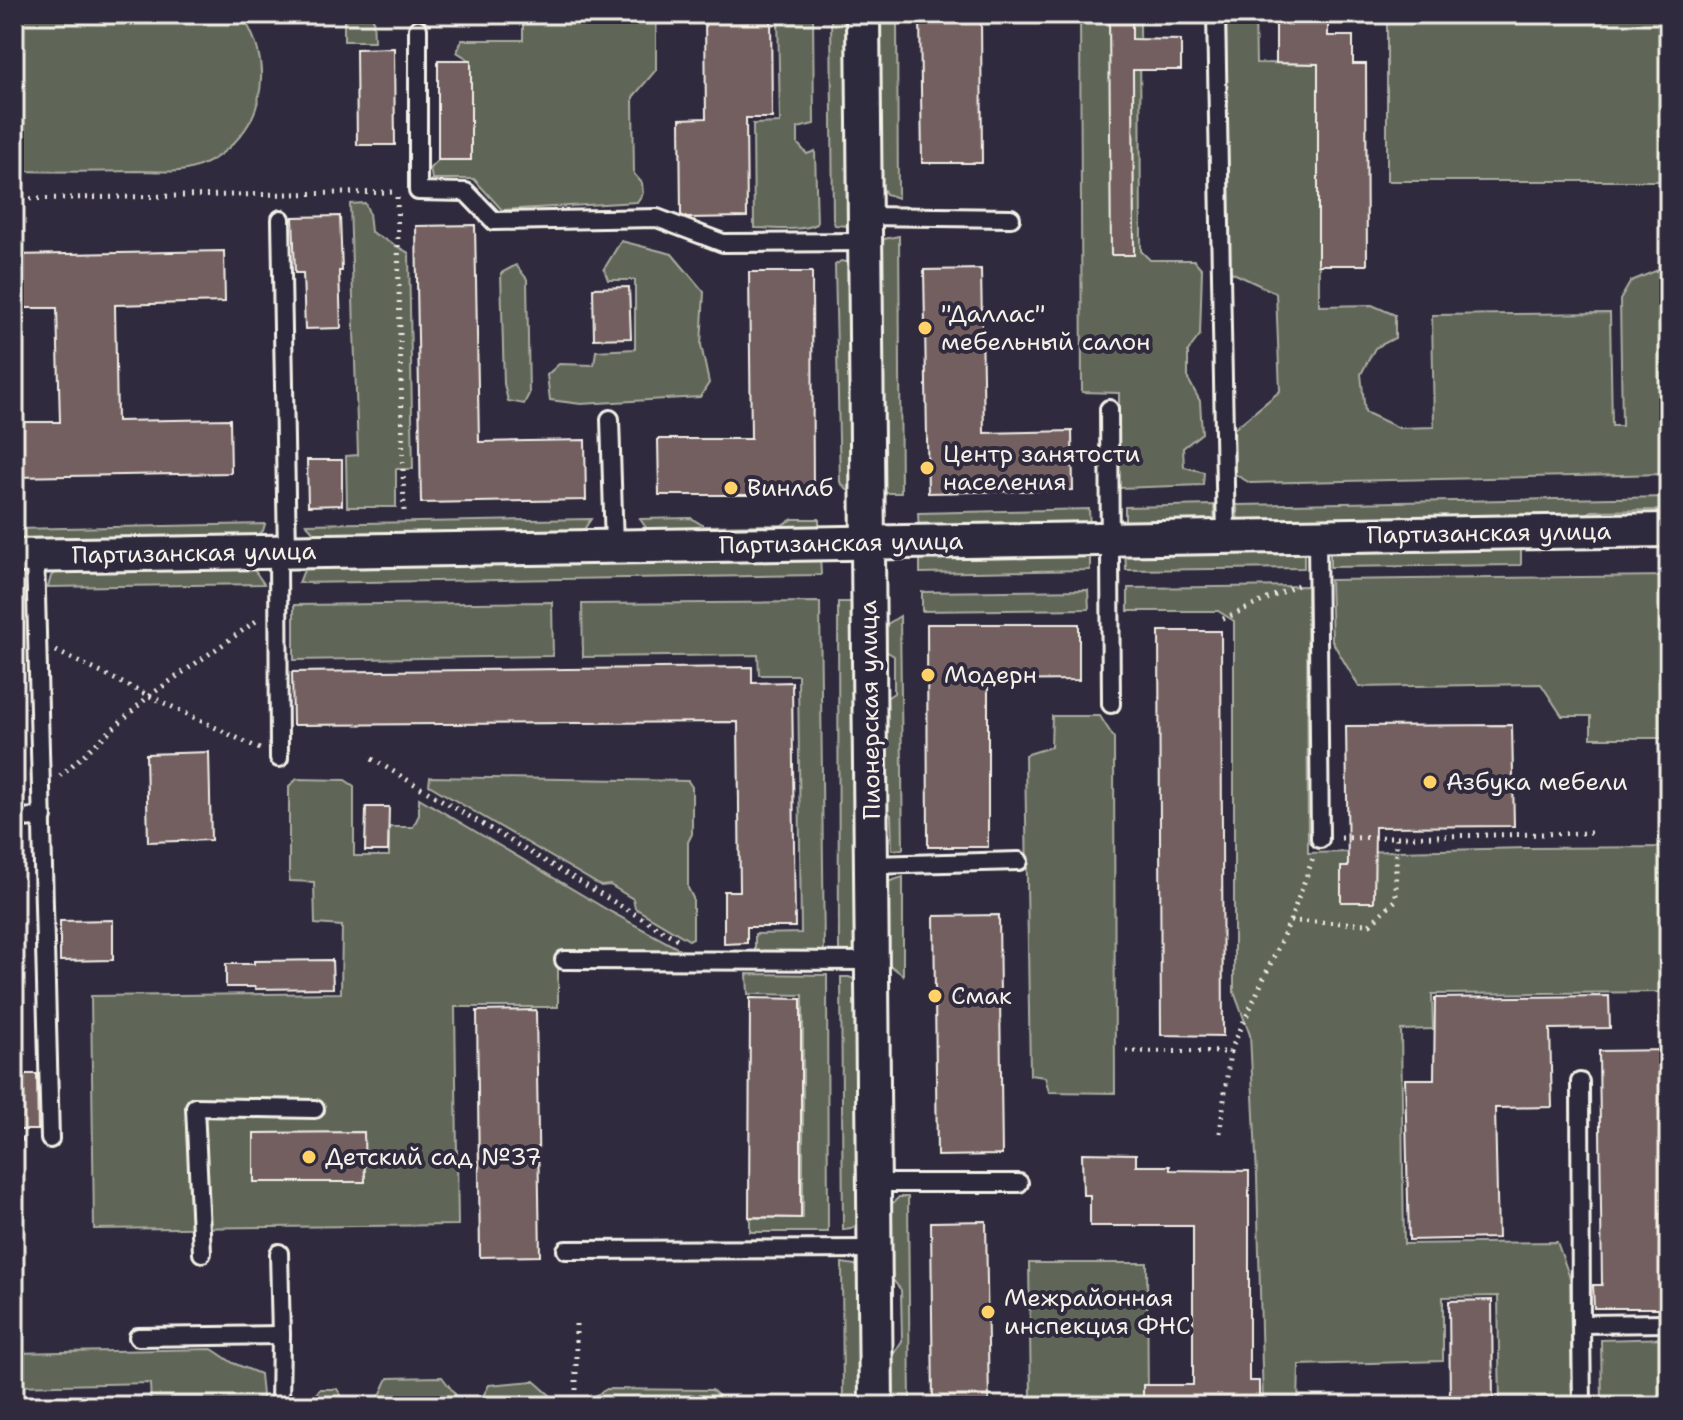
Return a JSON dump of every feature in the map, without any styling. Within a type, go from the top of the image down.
[{"type":"street","name":"Пионерская улица","points":[[863,14],[876,1406]]},
{"type":"street","name":"Партизанская улица","points":[[25,555],[1669,530]]},
{"type":"lane","points":[[1216,14],[1226,537]]},
{"type":"lane","points":[[418,29],[418,191],[466,192],[494,221],[657,218],[723,243],[1011,218]]},
{"type":"lane","points":[[279,758],[278,605],[283,552],[281,219]]},
{"type":"lane","points":[[1109,409],[1111,704]]},
{"type":"lane","points":[[610,419],[614,546]]},
{"type":"lane","points":[[1317,536],[1320,839]]},
{"type":"lane","points":[[25,555],[38,642],[50,1139]]},
{"type":"lane","points":[[14,818],[43,817]]},
{"type":"lane","points":[[871,865],[1019,861]]},
{"type":"lane","points":[[564,960],[872,961]]},
{"type":"lane","points":[[1580,1082],[1582,1406]]},
{"type":"lane","points":[[202,1253],[195,1107],[315,1109]]},
{"type":"lane","points":[[874,1183],[1019,1183]]},
{"type":"lane","points":[[566,1250],[875,1249]]},
{"type":"lane","points":[[279,1253],[280,1406]]},
{"type":"lane","points":[[1581,1324],[1669,1323]]},
{"type":"lane","points":[[138,1337],[281,1335]]},
{"type":"path","points":[[14,199],[418,191]]},
{"type":"path","points":[[397,192],[404,513]]},
{"type":"path","points":[[1223,619],[1317,576]]},
{"type":"path","points":[[42,793],[149,696],[278,605]]},
{"type":"path","points":[[38,642],[279,758]]},
{"type":"path","points":[[372,759],[685,944]]},
{"type":"path","points":[[1220,1133],[1230,1052],[1290,921],[1320,839],[1593,833]]},
{"type":"path","points":[[1290,921],[1370,924],[1396,900],[1396,838]]},
{"type":"path","points":[[1126,1051],[1230,1052]]},
{"type":"path","points":[[576,1319],[576,1406]]},
{"type":"green space","points":[[14,14],[241,14],[252,34],[261,67],[254,113],[240,135],[221,154],[186,170],[14,171]]},
{"type":"green space","points":[[344,14],[373,14],[374,41],[344,41]]},
{"type":"green space","points":[[523,14],[656,14],[656,70],[633,97],[634,174],[642,183],[643,193],[637,202],[502,210],[474,179],[432,179],[430,168],[438,160],[471,159],[471,61],[457,52],[462,40],[523,40]]},
{"type":"green space","points":[[778,14],[813,14],[814,124],[798,128],[798,144],[807,154],[815,151],[817,224],[803,228],[754,228],[753,124],[780,123]]},
{"type":"green space","points":[[831,14],[853,14],[854,219],[848,226],[835,225],[833,220]]},
{"type":"green space","points":[[878,14],[897,14],[898,198],[886,194],[880,183]]},
{"type":"green space","points":[[1080,14],[1140,14],[1141,251],[1150,260],[1194,260],[1202,269],[1200,335],[1188,351],[1188,379],[1200,401],[1202,433],[1183,448],[1184,467],[1204,472],[1203,485],[1119,488],[1119,393],[1082,392]]},
{"type":"green space","points":[[1226,14],[1255,14],[1256,63],[1327,64],[1318,78],[1319,306],[1372,305],[1395,315],[1395,338],[1375,348],[1361,374],[1365,412],[1399,428],[1434,427],[1432,315],[1610,313],[1612,426],[1622,426],[1620,300],[1631,281],[1669,269],[1669,474],[1250,483],[1235,474],[1234,429],[1280,391],[1276,293],[1229,271]]},
{"type":"green space","points":[[1387,14],[1669,14],[1669,181],[1387,181]]},
{"type":"green space","points":[[365,203],[371,232],[409,253],[413,469],[396,469],[396,507],[347,507],[346,456],[358,455],[350,204]]},
{"type":"green space","points":[[899,236],[901,493],[882,493],[880,247],[884,239]]},
{"type":"green space","points":[[621,241],[672,254],[704,292],[701,345],[709,383],[700,397],[581,404],[550,400],[547,375],[559,364],[594,365],[596,351],[635,349],[635,280],[608,280],[604,269]]},
{"type":"green space","points":[[841,261],[849,263],[855,272],[854,493],[840,482],[835,265]]},
{"type":"green space","points":[[516,265],[527,279],[529,394],[524,404],[508,401],[504,384],[501,273]]},
{"type":"green space","points":[[1669,497],[1669,510],[1591,511],[1578,523],[1238,529],[1237,505]]},
{"type":"green space","points":[[1214,505],[1215,529],[1125,530],[1125,507]]},
{"type":"green space","points":[[1089,509],[1090,530],[919,533],[918,513]]},
{"type":"green space","points":[[691,518],[704,526],[782,525],[793,519],[819,519],[819,535],[649,532],[640,519]]},
{"type":"green space","points":[[591,519],[581,534],[326,540],[306,524]]},
{"type":"green space","points":[[265,524],[263,531],[253,538],[14,544],[14,529]]},
{"type":"green space","points":[[1521,543],[1521,565],[1330,567],[1330,545]]},
{"type":"green space","points":[[1304,547],[1304,568],[1126,570],[1125,549]]},
{"type":"green space","points":[[1090,550],[1090,570],[920,573],[920,553]]},
{"type":"green space","points":[[820,555],[821,575],[299,583],[304,570],[313,564]]},
{"type":"green space","points":[[242,567],[255,571],[264,584],[48,587],[51,576],[60,570]]},
{"type":"green space","points":[[1669,576],[1669,738],[1591,738],[1591,716],[1562,716],[1541,684],[1359,687],[1332,641],[1330,580]]},
{"type":"green space","points":[[1307,586],[1308,853],[1669,847],[1669,992],[1432,994],[1433,1029],[1401,1030],[1404,1244],[1557,1242],[1570,1278],[1572,1406],[1500,1406],[1498,1296],[1443,1297],[1443,1361],[1299,1365],[1298,1406],[1263,1406],[1250,1035],[1234,992],[1234,621],[1218,611],[1128,611],[1128,588]]},
{"type":"green space","points":[[1088,590],[1089,609],[922,611],[922,592]]},
{"type":"green space","points":[[552,602],[553,656],[294,660],[294,605]]},
{"type":"green space","points":[[820,602],[824,953],[755,953],[755,934],[801,933],[798,675],[759,675],[758,655],[583,657],[582,604]]},
{"type":"green space","points":[[838,602],[861,602],[859,948],[850,952],[839,952]]},
{"type":"green space","points":[[900,616],[903,849],[892,850],[891,815],[880,804],[879,703],[894,693],[894,656],[881,648],[881,628]]},
{"type":"green space","points":[[1052,716],[1100,716],[1114,738],[1115,1093],[1049,1092],[1045,1077],[1030,1075],[1025,755],[1051,747]]},
{"type":"green space","points":[[430,777],[688,781],[692,787],[688,888],[693,898],[693,938],[689,940],[635,908],[633,899],[610,885],[601,886],[429,785]]},
{"type":"green space","points":[[297,779],[345,780],[354,786],[354,856],[389,856],[389,827],[413,827],[419,815],[419,798],[681,950],[681,956],[558,953],[558,1007],[455,1007],[458,1225],[94,1229],[91,996],[341,993],[342,926],[315,924],[314,882],[289,881],[289,786]]},
{"type":"green space","points":[[903,877],[903,975],[887,963],[886,888],[890,881]]},
{"type":"green space","points":[[747,974],[827,975],[828,1232],[750,1232],[750,1218],[803,1218],[803,995],[748,994]]},
{"type":"green space","points":[[841,977],[859,981],[859,1223],[843,1230]]},
{"type":"green space","points":[[899,1197],[908,1197],[910,1406],[892,1406],[888,1402],[888,1362],[902,1341],[901,1290],[889,1275],[887,1209]]},
{"type":"green space","points":[[842,1263],[865,1270],[867,1406],[843,1406]]},
{"type":"green space","points":[[1029,1263],[1147,1263],[1148,1406],[1035,1406],[1031,1398]]},
{"type":"green space","points":[[1669,1338],[1669,1406],[1602,1406],[1601,1340]]},
{"type":"green space","points":[[212,1349],[233,1363],[260,1374],[263,1406],[151,1406],[150,1383],[14,1386],[14,1353]]},
{"type":"green space","points":[[442,1377],[459,1399],[482,1398],[489,1385],[534,1381],[558,1406],[306,1406],[320,1389],[337,1389],[343,1398],[378,1400],[388,1378]]},
{"type":"green space","points":[[607,1389],[712,1390],[728,1406],[588,1406],[588,1400]]},
{"type":"building","points":[[705,14],[771,14],[772,118],[746,118],[747,217],[687,218],[681,215],[680,119],[706,118]]},
{"type":"building","points":[[920,14],[981,14],[982,163],[922,163]]},
{"type":"building","points":[[1109,14],[1132,14],[1132,39],[1181,40],[1181,70],[1133,70],[1134,255],[1111,255]]},
{"type":"building","points":[[1276,14],[1328,14],[1328,36],[1353,36],[1353,64],[1366,64],[1367,265],[1318,265],[1318,64],[1276,63]]},
{"type":"building","points":[[394,48],[395,145],[357,145],[356,49]]},
{"type":"building","points":[[438,60],[471,60],[471,160],[438,160]]},
{"type":"building","points":[[340,216],[341,328],[305,329],[303,273],[295,273],[293,217]]},
{"type":"building","points":[[475,225],[479,442],[585,440],[586,500],[421,503],[416,226]]},
{"type":"building","points":[[224,251],[225,302],[115,305],[117,421],[230,419],[231,473],[14,477],[14,422],[60,422],[57,308],[14,308],[14,255]]},
{"type":"building","points":[[981,269],[984,433],[1072,431],[1073,490],[928,493],[924,270]]},
{"type":"building","points":[[749,272],[812,272],[813,495],[659,495],[658,439],[751,439]]},
{"type":"building","points":[[629,287],[631,338],[594,339],[593,288]]},
{"type":"building","points":[[307,460],[342,460],[342,505],[308,506]]},
{"type":"building","points":[[927,624],[1079,624],[1079,680],[988,681],[988,847],[928,847]]},
{"type":"building","points":[[1159,631],[1221,631],[1223,1036],[1161,1035]]},
{"type":"building","points":[[752,667],[752,683],[792,682],[795,927],[747,927],[747,943],[724,944],[724,891],[740,891],[738,722],[293,725],[292,672]]},
{"type":"building","name":"Азбука мебели","points":[[1512,725],[1514,826],[1375,827],[1374,902],[1341,902],[1341,867],[1348,867],[1346,726]]},
{"type":"building","points":[[209,752],[211,840],[148,842],[146,754]]},
{"type":"building","points":[[366,807],[389,807],[388,851],[365,851]]},
{"type":"building","points":[[999,915],[1002,1155],[937,1156],[934,916]]},
{"type":"building","points":[[113,920],[113,960],[60,961],[60,921]]},
{"type":"building","points":[[332,960],[333,988],[226,987],[226,964]]},
{"type":"building","points":[[1609,996],[1610,1028],[1550,1029],[1552,1107],[1495,1108],[1498,1238],[1409,1240],[1405,1079],[1434,1079],[1435,998]]},
{"type":"building","points":[[750,998],[801,999],[801,1218],[749,1217]]},
{"type":"building","points":[[536,1010],[540,1256],[480,1257],[477,1011]]},
{"type":"building","points":[[1669,1050],[1669,1308],[1594,1308],[1593,1285],[1602,1285],[1599,1051]]},
{"type":"building","points":[[14,1074],[37,1074],[38,1130],[14,1130]]},
{"type":"building","name":"Детский сад №37","points":[[364,1132],[365,1182],[254,1182],[254,1133]]},
{"type":"building","points":[[1082,1153],[1136,1154],[1136,1166],[1170,1166],[1170,1170],[1249,1171],[1249,1381],[1259,1381],[1259,1406],[1143,1406],[1143,1385],[1193,1385],[1193,1226],[1090,1226],[1090,1195],[1083,1195]]},
{"type":"building","points":[[986,1221],[989,1405],[933,1406],[931,1222]]},
{"type":"building","points":[[1492,1300],[1493,1406],[1450,1406],[1449,1301]]},
{"type":"place","name":"\"Даллас\" мебельный салон","points":[[925,328]]},
{"type":"place","name":"Центр занятости населения","points":[[927,468]]},
{"type":"place","name":"Винлаб","points":[[731,488]]},
{"type":"place","name":"Модерн","points":[[928,675]]},
{"type":"place","name":"Азбука мебели","points":[[1430,782]]},
{"type":"place","name":"Смак","points":[[935,996]]},
{"type":"place","name":"Детский сад №37","points":[[309,1157]]},
{"type":"place","name":"Межрайонная инспекция ФНС","points":[[988,1312]]}]
